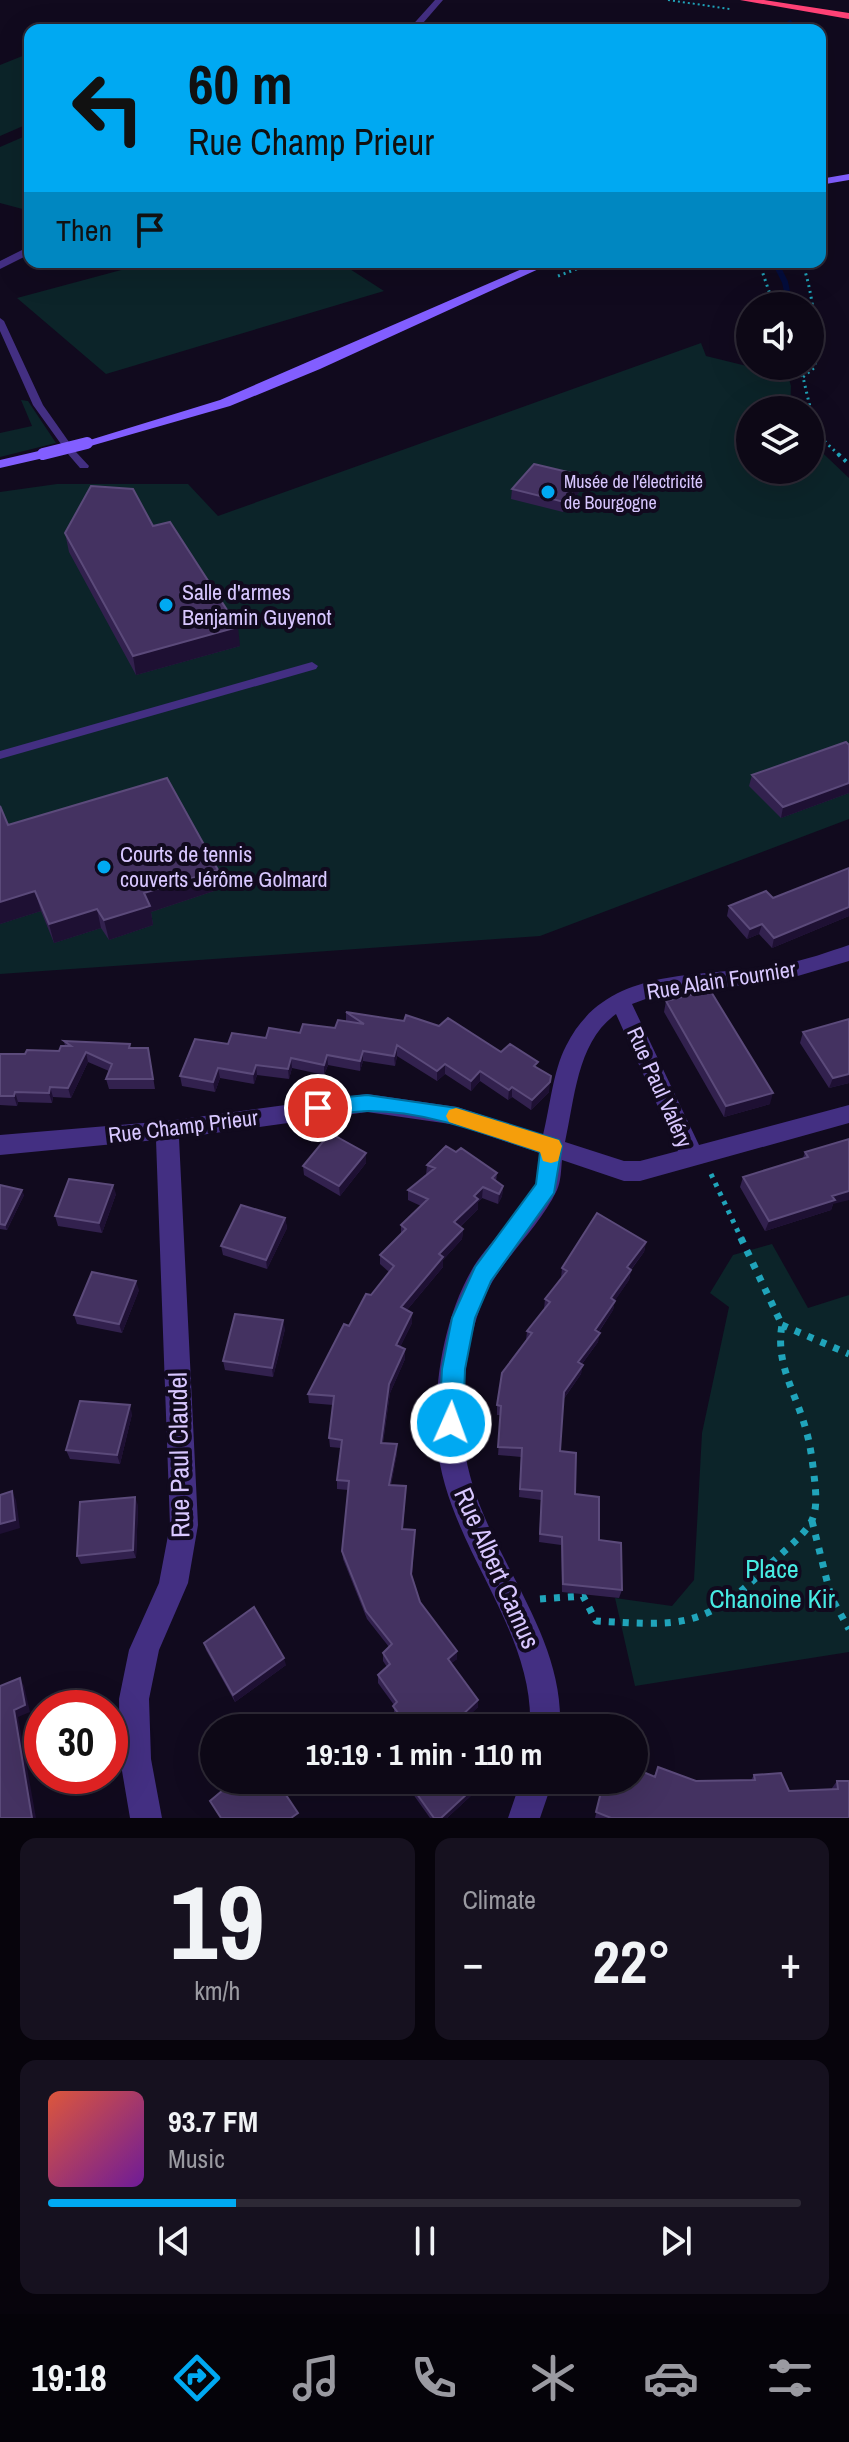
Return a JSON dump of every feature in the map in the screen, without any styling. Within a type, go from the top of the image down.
[{"type":"highway","points":[[745,0],[849,13]]},
{"type":"highway","points":[[772,0],[849,13]]},
{"type":"highway","points":[[819,0],[849,4]]},
{"type":"street","points":[[417,24],[439,0]]},
{"type":"street","points":[[826,181],[849,177]]},
{"type":"street","points":[[0,266],[24,252]]},
{"type":"street","points":[[0,464],[87,443],[225,403],[535,268]]},
{"type":"street","name":"Rue Alain Fournier","points":[[552,1146],[580,1037],[595,1018],[620,1000],[664,985],[784,972],[849,953]]},
{"type":"street","name":"Rue Paul Valéry","points":[[620,1000],[697,1157],[849,1114]]},
{"type":"street","name":"Rue Champ Prieur","points":[[0,1145],[167,1130],[367,1103],[393,1104],[457,1116],[552,1146]]},
{"type":"street","name":"Rue Paul Claudel","points":[[146,1818],[136,1777],[135,1693],[142,1657],[171,1592],[184,1525],[167,1130]]},
{"type":"street","points":[[552,1146],[624,1171],[655,1169],[697,1157]]},
{"type":"street","name":"Rue Albert Camus","points":[[546,1714],[538,1664],[469,1516],[457,1477],[450,1402],[463,1318],[483,1274],[547,1186],[552,1146]]},
{"type":"street","points":[[524,1818],[532,1794]]},
{"type":"lane","points":[[0,321],[38,405],[64,442]]},
{"type":"lane","points":[[73,454],[84,466]]},
{"type":"lane","points":[[0,755],[312,666]]},
{"type":"path","points":[[761,268],[769,292]]},
{"type":"path","points":[[804,268],[810,292]]},
{"type":"path","points":[[804,380],[816,433],[849,464]]},
{"type":"path","points":[[697,1157],[782,1325],[849,1354]]},
{"type":"path","points":[[782,1325],[777,1340],[779,1358],[806,1429],[811,1461],[815,1499],[812,1521],[831,1597],[849,1629]]},
{"type":"path","points":[[514,1612],[540,1599],[583,1596],[596,1621],[667,1624],[694,1620],[727,1601],[756,1577],[812,1521]]},
{"type":"green space","points":[[24,55],[24,126],[0,136],[0,65]]},
{"type":"green space","points":[[24,137],[24,209],[0,203],[0,147]]},
{"type":"green space","points":[[129,268],[348,268],[384,291],[106,374],[17,298]]},
{"type":"green space","points":[[701,343],[706,356],[736,363],[736,380],[789,380],[791,396],[736,396],[736,484],[824,484],[824,454],[849,478],[849,819],[540,936],[0,974],[0,492],[57,484],[188,484],[218,516]]},
{"type":"green space","points":[[21,400],[28,401],[56,443],[0,457],[0,433],[32,426]]},
{"type":"green space","name":"Place Chanoine Kir","points":[[772,1244],[808,1308],[849,1295],[849,1652],[635,1686],[615,1598],[672,1606],[694,1580],[702,1433],[729,1307],[710,1293],[733,1255]]},
{"type":"building","points":[[534,464],[585,476],[564,502],[512,489]]},
{"type":"building","points":[[91,486],[133,489],[153,526],[170,522],[238,627],[133,656],[65,533]]},
{"type":"building","points":[[846,742],[849,745],[849,783],[783,807],[752,775]]},
{"type":"building","name":"Courts de tennis couverts Jérôme Golmard","points":[[167,778],[218,870],[144,893],[150,906],[104,920],[97,909],[49,924],[35,891],[0,902],[0,806],[8,825]]},
{"type":"building","points":[[849,868],[849,907],[774,938],[762,924],[750,929],[729,906],[766,891],[773,898]]},
{"type":"building","points":[[710,990],[773,1093],[726,1106],[666,1001]]},
{"type":"building","points":[[346,1012],[404,1021],[406,1015],[439,1026],[448,1018],[501,1052],[510,1044],[538,1062],[534,1066],[551,1076],[550,1082],[532,1100],[512,1087],[509,1090],[480,1071],[471,1081],[445,1064],[437,1071],[397,1045],[394,1056],[363,1051],[360,1061],[327,1055],[324,1065],[291,1058],[288,1069],[256,1065],[253,1074],[218,1068],[213,1082],[180,1076],[195,1039],[228,1044],[232,1033],[266,1038],[269,1028],[300,1033],[303,1024],[335,1028],[338,1020],[364,1024]]},
{"type":"building","points":[[849,1019],[849,1074],[833,1078],[803,1032]]},
{"type":"building","points":[[64,1041],[130,1044],[129,1048],[148,1048],[153,1079],[106,1079],[112,1064],[86,1052],[68,1088],[50,1087],[49,1093],[15,1092],[14,1096],[0,1096],[0,1054],[25,1054],[27,1050],[59,1051],[61,1046],[71,1046]]},
{"type":"building","points":[[330,1133],[366,1153],[339,1186],[303,1166]]},
{"type":"building","points":[[849,1139],[849,1191],[832,1196],[835,1200],[769,1221],[743,1177],[808,1157],[805,1152]]},
{"type":"building","points":[[446,1146],[456,1152],[461,1148],[497,1173],[492,1178],[503,1186],[499,1194],[483,1187],[474,1196],[478,1199],[454,1222],[463,1229],[439,1254],[443,1257],[401,1307],[412,1313],[396,1345],[405,1349],[389,1384],[381,1443],[397,1444],[389,1485],[406,1486],[402,1529],[415,1530],[411,1574],[420,1602],[457,1651],[448,1659],[478,1700],[463,1714],[399,1714],[393,1706],[397,1702],[378,1675],[390,1664],[383,1653],[392,1644],[366,1611],[342,1551],[349,1481],[337,1480],[342,1440],[329,1438],[334,1396],[308,1394],[344,1324],[349,1326],[366,1294],[371,1295],[394,1266],[380,1255],[406,1229],[401,1225],[428,1199],[408,1190],[435,1168],[427,1165]]},
{"type":"building","points":[[69,1179],[113,1185],[99,1223],[55,1216]]},
{"type":"building","points":[[0,1185],[22,1190],[5,1225],[0,1224]]},
{"type":"building","points":[[241,1205],[285,1218],[266,1260],[221,1246]]},
{"type":"building","points":[[597,1213],[646,1242],[627,1267],[631,1270],[611,1298],[615,1301],[595,1330],[600,1333],[578,1362],[583,1365],[564,1392],[560,1451],[576,1453],[575,1494],[599,1497],[599,1540],[621,1543],[622,1590],[563,1584],[562,1537],[540,1534],[542,1491],[520,1489],[522,1448],[498,1447],[501,1406],[497,1405],[502,1373],[532,1333],[527,1331],[550,1302],[545,1299],[567,1271],[562,1268]]},
{"type":"building","points":[[92,1272],[136,1281],[119,1324],[74,1315]]},
{"type":"building","points":[[235,1314],[283,1320],[272,1368],[223,1361]]},
{"type":"building","points":[[80,1401],[130,1405],[117,1455],[66,1450]]},
{"type":"building","points":[[12,1491],[15,1520],[0,1524],[0,1495]]},
{"type":"building","points":[[135,1497],[133,1550],[77,1556],[80,1502]]},
{"type":"building","points":[[254,1607],[284,1658],[233,1695],[204,1643]]},
{"type":"building","points":[[20,1678],[24,1705],[14,1710],[24,1770],[24,1794],[28,1794],[32,1818],[0,1818],[0,1686]]},
{"type":"building","points":[[658,1767],[696,1781],[755,1780],[754,1775],[781,1773],[789,1791],[838,1789],[837,1781],[849,1781],[849,1818],[611,1818],[596,1812],[600,1794],[648,1794],[648,1774],[655,1777]]},
{"type":"building","points":[[218,1794],[285,1794],[298,1813],[291,1818],[221,1818],[210,1801]]},
{"type":"building","points":[[417,1794],[467,1794],[441,1818],[434,1818]]},
{"type":"waterway","points":[[778,268],[787,292]]},
{"type":"slow traffic","points":[[456,1116],[552,1146],[551,1155]]},
{"type":"place","name":"Musée de l'électricité de Bourgogne","points":[[548,492]]},
{"type":"place","name":"Salle d'armes Benjamin Guyenot","points":[[166,605]]},
{"type":"place","name":"Courts de tennis couverts Jérôme Golmard","points":[[104,867]]},
{"type":"route","points":[[318,1108],[393,1104],[457,1116],[552,1146],[547,1186],[483,1274],[463,1318],[453,1369],[451,1423]]}]
